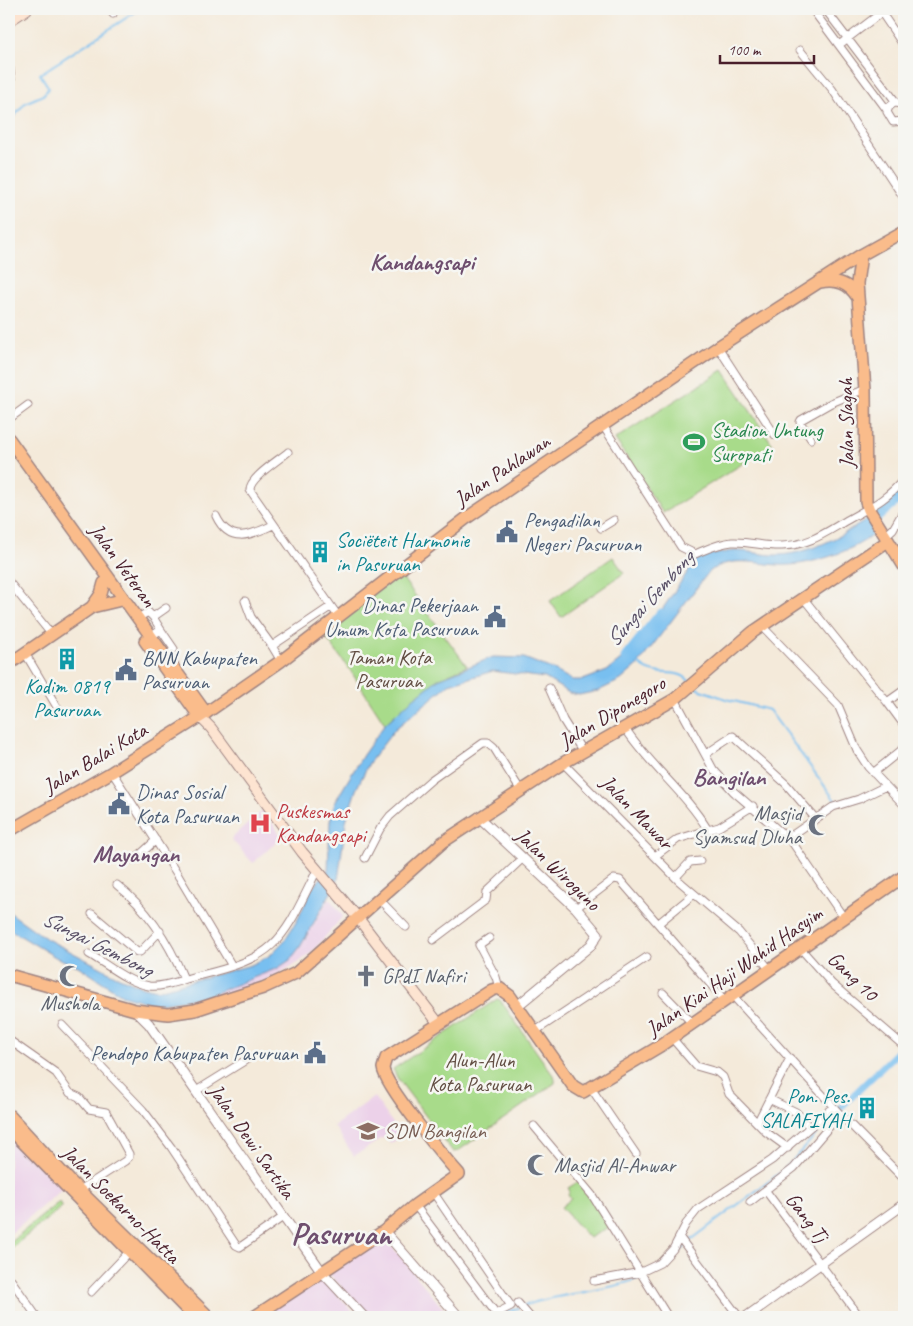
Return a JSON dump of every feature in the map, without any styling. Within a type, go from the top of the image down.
[{"type":"main road","points":[[9,21],[27,9]]},
{"type":"main road","name":"Jalan Pahlawan","points":[[221,704],[282,661],[441,535],[718,347],[816,283],[904,230]]},
{"type":"main road","name":"Jalan Slagah","points":[[861,255],[858,269],[858,298],[865,388],[868,508],[904,566]]},
{"type":"main road","points":[[816,283],[840,282],[851,288],[858,298]]},
{"type":"main road","name":"Jalan Veteran","points":[[9,439],[24,466],[104,583],[138,618],[156,633],[163,659]]},
{"type":"main road","name":"Jalan Veteran","points":[[9,452],[24,466],[203,714]]},
{"type":"main road","name":"Jalan Diponegoro","points":[[9,975],[135,1010],[168,1014],[195,1010],[263,988],[296,974],[443,842],[563,763],[675,699],[762,626],[804,599],[885,537]]},
{"type":"main road","points":[[11,659],[25,653],[92,607],[101,594],[104,583]]},
{"type":"main road","points":[[92,607],[122,602]]},
{"type":"main road","name":"Jalan Balai Kota","points":[[9,830],[112,772],[221,704]]},
{"type":"main road","points":[[203,714],[211,728],[319,872],[358,918],[439,1024]]},
{"type":"main road","name":"Jalan Kiai Haji Wahid Hasyim","points":[[587,1090],[729,999],[844,918],[902,882]]},
{"type":"main road","points":[[254,1317],[384,1231],[415,1205],[458,1174],[436,1148],[388,1081],[382,1068],[386,1058],[496,988],[499,988],[510,996],[573,1086],[587,1090]]},
{"type":"main road","name":"Jalan Soekarno-Hatta","points":[[9,1115],[80,1190],[208,1317]]},
{"type":"main road","name":"Jalan Soekarno-Hatta","points":[[9,1128],[194,1317]]},
{"type":"street","points":[[812,9],[887,110],[888,118],[893,122],[904,122]]},
{"type":"street","points":[[825,9],[848,36],[896,102],[904,104]]},
{"type":"street","points":[[839,45],[880,10],[904,46]]},
{"type":"street","points":[[800,50],[832,89],[904,198]]},
{"type":"street","points":[[9,62],[11,80]]},
{"type":"street","points":[[887,110],[896,102]]},
{"type":"street","points":[[718,347],[776,435]]},
{"type":"street","points":[[811,439],[800,422],[801,420],[865,388]]},
{"type":"street","points":[[9,419],[28,405]]},
{"type":"street","points":[[602,424],[681,547],[695,554],[731,542],[764,546],[801,544],[828,533],[850,518],[860,515],[868,508],[884,501],[904,479]]},
{"type":"street","points":[[288,452],[256,478],[249,487],[338,616]]},
{"type":"street","points":[[885,537],[904,510]]},
{"type":"street","points":[[216,516],[220,525],[231,534],[254,534],[274,525]]},
{"type":"street","points":[[601,528],[614,520]]},
{"type":"street","points":[[9,582],[52,634]]},
{"type":"street","points":[[804,599],[904,725]]},
{"type":"street","points":[[245,601],[251,617],[282,661]]},
{"type":"street","points":[[272,646],[330,607]]},
{"type":"street","points":[[153,617],[166,608]]},
{"type":"street","points":[[138,618],[148,612],[153,617],[156,633]]},
{"type":"street","points":[[762,626],[838,705],[857,750],[904,805]]},
{"type":"street","points":[[25,653],[57,707]]},
{"type":"street","points":[[550,688],[563,720],[583,752]]},
{"type":"street","points":[[887,702],[904,690]]},
{"type":"street","points":[[675,699],[713,769],[733,791],[753,806],[788,838],[844,918]]},
{"type":"street","points":[[625,728],[655,767],[684,797],[705,830]]},
{"type":"street","points":[[706,754],[733,736],[786,784],[815,818]]},
{"type":"street","points":[[365,858],[380,829],[390,816],[431,780],[483,743],[492,746],[521,791]]},
{"type":"street","points":[[874,772],[904,748]]},
{"type":"street","name":"Jalan Mawar","points":[[563,763],[676,877],[740,932],[770,970]]},
{"type":"street","points":[[112,772],[156,840],[232,966]]},
{"type":"street","points":[[788,838],[833,807],[859,799],[886,786]]},
{"type":"street","points":[[656,856],[678,839],[719,827],[753,806]]},
{"type":"street","name":"Jalan Wiroguno","points":[[479,817],[576,908],[598,932],[596,939],[516,1007]]},
{"type":"street","points":[[134,860],[156,840]]},
{"type":"street","points":[[433,940],[486,900],[487,892],[522,859]]},
{"type":"street","points":[[676,877],[690,862],[700,860]]},
{"type":"street","points":[[89,954],[142,984],[158,987],[232,966],[263,954],[278,942],[294,918],[319,872]]},
{"type":"street","points":[[576,908],[616,879],[623,884],[729,999],[790,1058],[833,1107],[904,1179]]},
{"type":"street","points":[[117,885],[144,909],[160,931],[184,979]]},
{"type":"street","points":[[658,923],[694,894]]},
{"type":"street","points":[[379,899],[406,927]]},
{"type":"street","points":[[92,914],[138,952],[160,931]]},
{"type":"street","points":[[489,938],[479,944],[496,977],[499,988]]},
{"type":"street","name":"Gang 10","points":[[801,949],[832,984],[903,1045]]},
{"type":"street","points":[[534,1032],[647,957]]},
{"type":"street","points":[[663,993],[692,1023]]},
{"type":"street","name":"Jalan Dewi Sartika","points":[[135,1010],[153,1030],[322,1272],[364,1317]]},
{"type":"street","points":[[153,1030],[156,1021],[168,1014]]},
{"type":"street","points":[[62,1025],[98,1066],[143,1110],[171,1147],[236,1246],[240,1247],[283,1217]]},
{"type":"street","points":[[671,1037],[700,1068],[717,1072],[723,1076],[729,1094],[757,1123],[788,1148]]},
{"type":"street","points":[[9,1040],[56,1073],[70,1093],[79,1097],[89,1109],[106,1112],[128,1154],[129,1157],[125,1161],[80,1190]]},
{"type":"street","points":[[757,1123],[790,1058]]},
{"type":"street","points":[[196,1091],[246,1060]]},
{"type":"street","points":[[587,1090],[636,1154]]},
{"type":"street","points":[[769,1099],[796,1112],[810,1127]]},
{"type":"street","points":[[594,1281],[642,1273],[660,1262],[681,1241],[686,1224],[698,1209],[788,1148],[833,1107]]},
{"type":"street","points":[[750,1202],[794,1168],[840,1114]]},
{"type":"street","points":[[534,1126],[592,1195],[668,1317]]},
{"type":"street","name":"Gang Tj","points":[[766,1191],[860,1317]]},
{"type":"street","points":[[415,1205],[494,1312],[497,1313],[511,1306],[433,1192]]},
{"type":"street","points":[[751,1316],[904,1204]]},
{"type":"street","points":[[384,1231],[458,1317]]},
{"type":"street","points":[[681,1241],[738,1317]]},
{"type":"street","points":[[90,1292],[130,1252]]},
{"type":"street","points":[[9,1277],[37,1317]]},
{"type":"street","points":[[519,1304],[528,1314]]},
{"type":"shaded area","name":"Puskesmas Kandangsapi","points":[[263,810],[282,837],[253,863],[231,839]]},
{"type":"shaded area","points":[[329,898],[343,916],[312,952],[298,963],[266,980],[197,1006],[193,1000],[241,983],[290,961],[300,948]]},
{"type":"shaded area","name":"SDN Bangilan","points":[[374,1097],[402,1136],[390,1144],[386,1136],[354,1156],[334,1126]]},
{"type":"shaded area","points":[[9,1129],[64,1187],[9,1235]]},
{"type":"shaded area","points":[[382,1235],[447,1313],[437,1317],[370,1317],[330,1275],[330,1271]]},
{"type":"shaded area","points":[[318,1277],[324,1280],[358,1317],[258,1317]]},
{"type":"green space","name":"Stadion Untung Suropati","points":[[723,370],[773,445],[663,513],[615,439]]},
{"type":"green space","points":[[613,557],[624,573],[561,617],[550,601]]},
{"type":"green space","name":"Taman Kota Pasuruan","points":[[398,572],[467,666],[438,679],[385,724],[350,670],[321,631]]},
{"type":"green space","name":"Alun-Alun Kota Pasuruan","points":[[497,999],[500,1000],[555,1078],[555,1083],[458,1151],[453,1152],[398,1079],[393,1069]]},
{"type":"green space","points":[[581,1180],[611,1226],[589,1238],[561,1207],[571,1199],[568,1195],[570,1191],[568,1188]]},
{"type":"green space","points":[[59,1202],[62,1207],[9,1250],[9,1243]]},
{"type":"water","points":[[867,520],[875,533],[857,545],[835,555],[800,564],[779,565],[737,562],[717,567],[708,573],[637,666],[621,680],[598,691],[579,695],[569,693],[545,678],[493,671],[449,684],[395,729],[369,763],[356,790],[346,821],[338,880],[300,947],[290,960],[278,968],[205,997],[153,1004],[122,995],[78,966],[57,958],[9,929],[9,912],[47,939],[117,976],[143,987],[158,990],[251,965],[269,956],[284,941],[298,919],[312,888],[328,870],[330,821],[335,802],[363,755],[385,724],[438,679],[493,657],[524,658],[552,669],[572,680],[583,680],[607,671],[636,648],[697,558],[704,552],[711,554],[739,551],[773,555],[791,554],[825,543]]},
{"type":"waterway","points":[[9,123],[25,103],[43,95],[49,88],[40,74],[140,9]]},
{"type":"waterway","name":"Sungai Gembong","points":[[868,525],[904,493]]},
{"type":"waterway","name":"Sungai Gembong","points":[[626,658],[661,614]]},
{"type":"waterway","points":[[637,662],[651,671],[678,674],[689,681]]},
{"type":"waterway","points":[[696,688],[726,699],[769,710],[837,803]]},
{"type":"waterway","points":[[835,1113],[904,1046]]},
{"type":"waterway","points":[[687,1243],[785,1169],[835,1113]]},
{"type":"waterway","points":[[665,1263],[685,1247]]},
{"type":"waterway","points":[[523,1306],[628,1282],[644,1276],[659,1267]]},
{"type":"waterway","points":[[506,1312],[518,1308]]},
{"type":"waterway","points":[[458,1312],[492,1317],[497,1315]]},
{"type":"waterway","points":[[441,1317],[453,1313]]},
{"type":"place","name":"Stadion Untung Suropati","points":[[694,442]]},
{"type":"place","name":"Pengadilan Negeri Pasuruan","points":[[507,532]]},
{"type":"place","name":"Sociëteit Harmonie in Pasuruan","points":[[320,552]]},
{"type":"place","name":"Dinas Pekerjaan Umum Kota Pasuruan","points":[[495,617]]},
{"type":"place","name":"Kodim 0819 Pasuruan","points":[[67,659]]},
{"type":"place","name":"BNN Kabupaten Pasuruan","points":[[126,670]]},
{"type":"place","name":"Dinas Sosial Kota Pasuruan","points":[[119,804]]},
{"type":"place","name":"Puskesmas Kandangsapi","points":[[260,823]]},
{"type":"place","name":"Masjid Syamsud Dluha","points":[[819,825]]},
{"type":"place","name":"Mushola","points":[[70,976]]},
{"type":"place","name":"GPdI Nafiri","points":[[366,976]]},
{"type":"place","name":"Pendopo Kabupaten Pasuruan","points":[[315,1053]]},
{"type":"place","name":"Pon. Pes. SALAFIYAH","points":[[867,1108]]},
{"type":"place","name":"SDN Bangilan","points":[[368,1131]]},
{"type":"place","name":"Masjid Al-Anwar","points":[[538,1165]]},
{"type":"district","name":"Kandangsapi","points":[[422,262]]},
{"type":"district","name":"Bangilan","points":[[729,777]]},
{"type":"district","name":"Mayangan","points":[[136,854]]},
{"type":"district","name":"Pasuruan","points":[[341,1233]]}]
